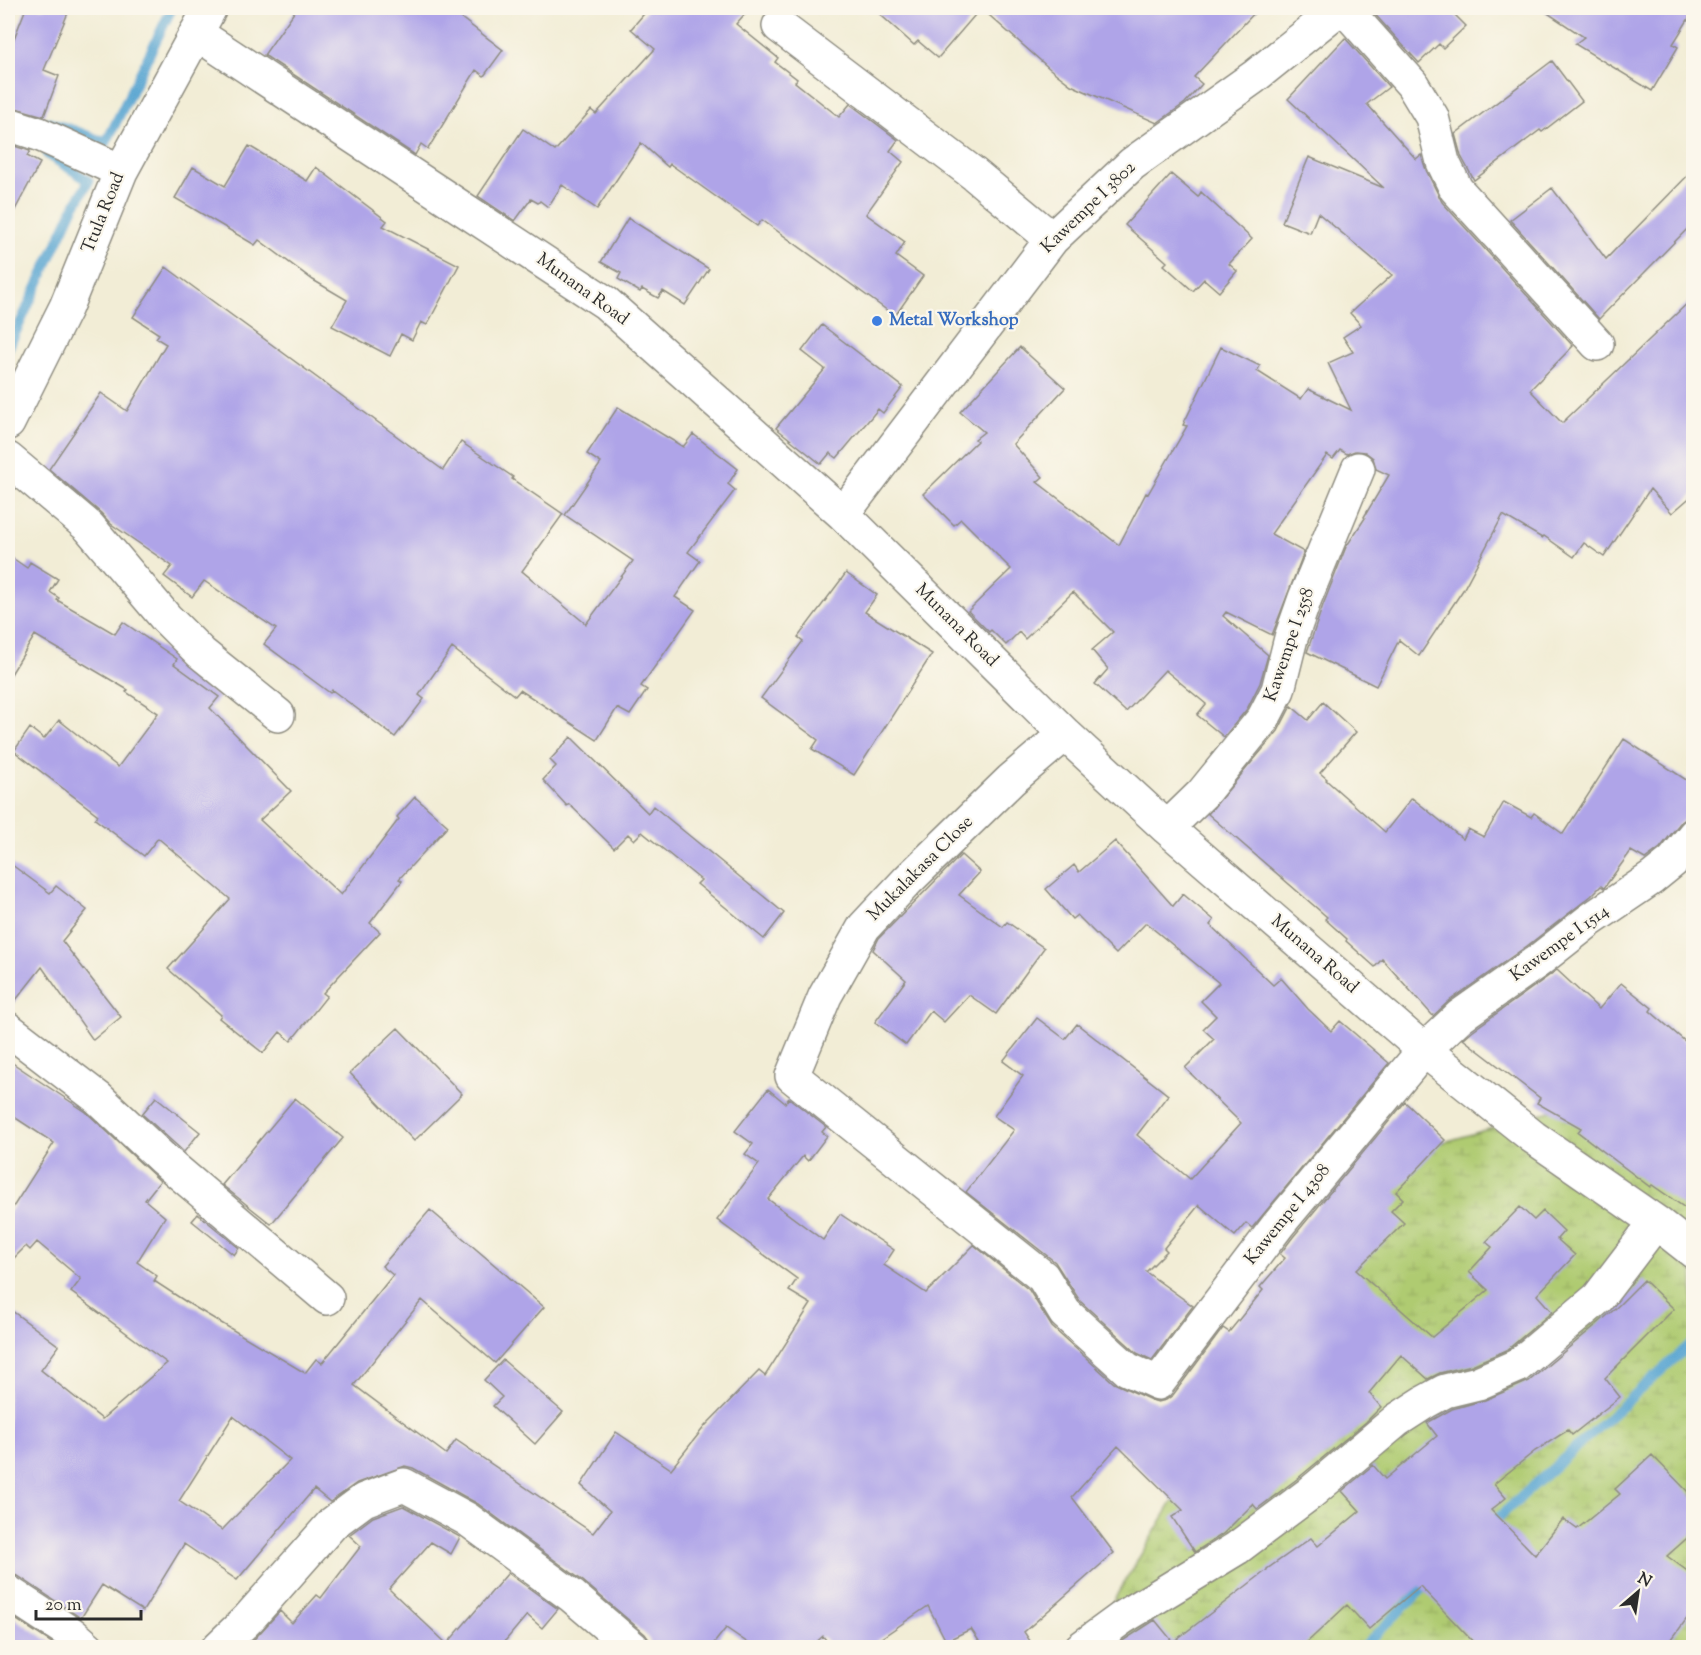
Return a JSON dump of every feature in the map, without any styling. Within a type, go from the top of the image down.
[{"type":"street","name":"Kawempe I 3802","points":[[843,514],[1052,239],[1132,164],[1254,77],[1327,12]]},
{"type":"street","points":[[1327,12],[1412,84],[1432,117],[1443,162],[1456,189],[1597,344]]},
{"type":"street","name":"Ttula Road","points":[[8,423],[66,307],[121,171],[202,20]]},
{"type":"street","name":"Munana Road","points":[[202,20],[606,303],[843,514],[1065,734],[1167,828],[1424,1050],[1533,1137],[1656,1222],[1694,1252]]},
{"type":"street","points":[[779,26],[974,174],[1052,239]]},
{"type":"street","points":[[8,124],[39,134],[121,171]]},
{"type":"street","points":[[8,459],[89,527],[166,618],[201,653],[278,715]]},
{"type":"street","name":"Kawempe I 2558","points":[[1167,828],[1202,794],[1263,719],[1278,690],[1291,638],[1305,598],[1358,469]]},
{"type":"street","name":"Mukalakasa Close","points":[[1065,734],[1011,780],[908,880],[864,927],[825,996],[792,1076],[1043,1277],[1065,1313],[1127,1369],[1158,1383]]},
{"type":"street","name":"Kawempe I 1514","points":[[1424,1050],[1460,1016],[1538,961],[1590,920],[1652,878],[1673,861],[1694,835]]},
{"type":"street","points":[[8,1029],[98,1098],[163,1159],[327,1298]]},
{"type":"street","name":"Kawempe I 4308","points":[[1158,1383],[1278,1225],[1424,1050]]},
{"type":"street","points":[[1081,1647],[1122,1618],[1237,1548],[1309,1494],[1396,1420],[1445,1391],[1478,1383],[1517,1366],[1599,1298],[1656,1222]]},
{"type":"street","points":[[218,1647],[249,1618],[333,1523],[364,1500],[404,1485],[467,1519],[572,1596],[633,1647]]},
{"type":"street","points":[[8,1592],[88,1647]]},
{"type":"green space","points":[[1633,1087],[1693,1097],[1693,1647],[1085,1648],[1376,1162]]},
{"type":"building","points":[[26,8],[70,8],[44,70],[59,76],[44,116],[8,106],[8,54]]},
{"type":"building","points":[[297,8],[448,8],[503,50],[484,76],[476,70],[428,149],[421,144],[415,155],[264,55]]},
{"type":"building","points":[[649,8],[750,8],[736,24],[778,58],[775,62],[797,79],[795,82],[839,117],[850,104],[898,140],[890,151],[903,162],[866,214],[905,242],[896,256],[923,276],[895,316],[762,220],[757,226],[670,164],[668,167],[641,143],[597,209],[562,185],[548,207],[540,201],[538,203],[531,199],[515,221],[478,196],[523,129],[555,151],[591,110],[596,114],[655,49],[631,29]]},
{"type":"building","points":[[873,8],[981,8],[938,58],[918,41],[914,45]]},
{"type":"building","points":[[981,8],[1259,8],[1194,77],[1202,84],[1185,103],[1157,123],[1071,85]]},
{"type":"building","points":[[1373,8],[1448,8],[1466,26],[1443,48],[1439,44],[1419,63],[1371,10]]},
{"type":"building","points":[[1540,8],[1694,8],[1694,10],[1673,44],[1678,47],[1652,91],[1575,44],[1584,37]]},
{"type":"building","points":[[1345,38],[1389,87],[1367,104],[1416,159],[1421,155],[1442,202],[1573,346],[1530,390],[1562,423],[1694,297],[1694,494],[1672,513],[1650,489],[1604,557],[1584,543],[1574,557],[1544,536],[1542,538],[1503,515],[1463,590],[1419,656],[1399,640],[1376,686],[1307,652],[1346,547],[1389,475],[1376,469],[1373,458],[1365,452],[1355,451],[1347,454],[1340,450],[1333,459],[1327,455],[1271,534],[1304,552],[1272,635],[1226,612],[1223,616],[1268,655],[1260,683],[1247,709],[1224,737],[1197,715],[1206,704],[1165,670],[1126,712],[1095,684],[1108,669],[1092,650],[1113,632],[1073,592],[1025,639],[1019,632],[1006,645],[991,630],[989,632],[968,611],[1011,569],[961,519],[954,525],[923,494],[984,432],[960,412],[1020,347],[1065,388],[1013,444],[1043,477],[1037,482],[1119,545],[1146,493],[1148,494],[1187,426],[1183,425],[1221,347],[1260,366],[1257,371],[1301,399],[1308,389],[1351,410],[1328,363],[1353,352],[1343,337],[1361,325],[1350,313],[1392,275],[1318,213],[1310,233],[1282,222],[1309,157],[1384,188],[1288,99]]},
{"type":"building","points":[[1552,61],[1582,101],[1474,180],[1461,156],[1455,134]]},
{"type":"building","points":[[8,144],[30,151],[27,156],[40,163],[8,223]]},
{"type":"building","points":[[249,146],[307,181],[316,167],[387,221],[383,226],[459,265],[427,325],[421,322],[412,340],[401,334],[390,356],[332,326],[347,300],[313,280],[259,240],[255,245],[175,198],[193,167],[225,186]]},
{"type":"building","points":[[1694,169],[1694,222],[1599,319],[1510,220],[1552,188],[1606,259]]},
{"type":"building","points":[[1171,174],[1198,197],[1201,192],[1252,239],[1229,264],[1237,271],[1219,292],[1204,279],[1193,291],[1164,265],[1167,262],[1125,225]]},
{"type":"building","points":[[628,218],[709,269],[685,305],[663,291],[658,298],[642,289],[640,292],[618,279],[621,273],[601,262]]},
{"type":"building","points":[[166,267],[443,470],[461,442],[563,514],[522,571],[586,624],[633,561],[565,515],[601,463],[587,454],[618,407],[683,447],[693,434],[738,469],[728,484],[735,490],[688,552],[700,561],[675,597],[695,610],[641,686],[647,690],[630,715],[617,708],[597,740],[520,690],[515,696],[452,648],[419,695],[424,699],[395,737],[332,690],[330,693],[264,644],[276,629],[204,581],[192,597],[164,576],[172,566],[111,524],[49,469],[101,393],[127,411],[166,344],[156,338],[159,334],[133,317]]},
{"type":"building","points":[[822,325],[903,387],[883,413],[878,409],[837,458],[830,453],[821,464],[776,428],[825,369],[802,351]]},
{"type":"building","points":[[8,555],[27,568],[30,562],[58,579],[50,592],[59,598],[57,600],[115,634],[123,622],[177,659],[174,664],[219,697],[210,708],[291,791],[260,820],[341,895],[399,819],[397,817],[415,797],[448,826],[399,879],[402,881],[370,923],[380,932],[323,993],[327,996],[291,1041],[280,1032],[263,1053],[219,1018],[221,1015],[168,969],[230,899],[158,838],[144,856],[95,819],[98,815],[14,751],[30,728],[44,739],[59,720],[118,767],[158,713],[126,692],[128,690],[35,635],[8,679]]},
{"type":"building","points":[[846,573],[877,595],[865,612],[932,654],[854,775],[812,749],[818,740],[761,698],[803,641],[798,637]]},
{"type":"building","points":[[1323,702],[1356,732],[1320,773],[1385,832],[1412,798],[1463,839],[1468,829],[1484,837],[1504,802],[1531,817],[1534,813],[1563,834],[1624,739],[1694,785],[1694,817],[1687,818],[1680,823],[1660,848],[1645,859],[1631,851],[1604,888],[1601,886],[1527,946],[1449,1001],[1433,1016],[1382,959],[1375,967],[1346,941],[1347,939],[1325,919],[1327,917],[1208,814],[1278,731],[1291,706],[1308,720]]},
{"type":"building","points":[[571,737],[648,813],[653,806],[784,913],[764,939],[697,884],[701,880],[642,832],[634,840],[628,834],[614,848],[569,804],[567,806],[543,780],[556,766],[550,760]]},
{"type":"building","points":[[1115,841],[1173,906],[1183,894],[1214,920],[1210,925],[1273,985],[1281,978],[1331,1031],[1340,1021],[1389,1063],[1252,1228],[1246,1223],[1235,1236],[1199,1205],[1164,1248],[1167,1251],[1146,1272],[1193,1306],[1152,1360],[1137,1353],[1080,1301],[1055,1262],[966,1192],[1014,1130],[994,1116],[1023,1076],[1003,1061],[1037,1018],[1065,1039],[1077,1024],[1168,1095],[1137,1135],[1190,1179],[1241,1123],[1185,1068],[1214,1039],[1203,1029],[1216,1016],[1201,1001],[1219,983],[1146,923],[1116,954],[1077,915],[1072,919],[1046,889],[1074,865],[1079,872]]},
{"type":"building","points":[[961,855],[980,872],[959,895],[1003,927],[1007,922],[1044,948],[996,1014],[969,995],[944,1022],[931,1011],[906,1045],[875,1022],[906,980],[873,950],[879,938]]},
{"type":"building","points":[[8,862],[50,893],[56,886],[87,910],[62,941],[121,1017],[93,1040],[42,967],[8,1010]]},
{"type":"building","points":[[1557,970],[1599,1009],[1621,983],[1652,1008],[1650,1011],[1687,1043],[1694,1055],[1694,1214],[1652,1185],[1650,1187],[1578,1132],[1581,1128],[1537,1103],[1540,1098],[1463,1039]]},
{"type":"building","points":[[398,1028],[462,1094],[414,1141],[350,1073]]},
{"type":"building","points":[[8,1060],[86,1112],[160,1181],[145,1200],[165,1217],[137,1262],[157,1276],[154,1281],[305,1373],[316,1359],[322,1363],[393,1275],[382,1266],[430,1210],[544,1307],[495,1363],[422,1300],[354,1385],[446,1454],[456,1440],[593,1533],[610,1511],[581,1485],[616,1432],[671,1469],[705,1426],[759,1371],[765,1376],[811,1304],[789,1291],[797,1279],[717,1220],[759,1164],[745,1154],[753,1144],[735,1131],[768,1089],[785,1103],[789,1098],[826,1127],[822,1132],[827,1136],[808,1161],[803,1156],[768,1199],[823,1240],[840,1214],[894,1250],[884,1265],[926,1293],[974,1245],[1029,1290],[1052,1327],[1114,1383],[1158,1402],[1173,1395],[1223,1328],[1229,1332],[1263,1290],[1260,1287],[1285,1258],[1280,1254],[1293,1237],[1405,1102],[1445,1140],[1396,1192],[1403,1199],[1391,1211],[1404,1223],[1356,1270],[1432,1337],[1488,1290],[1469,1272],[1492,1247],[1486,1242],[1520,1207],[1534,1220],[1543,1211],[1564,1231],[1557,1239],[1575,1255],[1537,1295],[1552,1312],[1507,1350],[1472,1365],[1440,1373],[1428,1379],[1401,1355],[1369,1393],[1381,1407],[1366,1422],[1297,1479],[1257,1509],[1253,1504],[1223,1534],[1195,1552],[1172,1517],[1183,1510],[1118,1446],[1072,1497],[1114,1553],[1024,1632],[1034,1647],[983,1647],[971,1629],[946,1641],[928,1606],[868,1647],[831,1647],[823,1636],[811,1647],[754,1647],[726,1628],[711,1647],[651,1647],[645,1634],[583,1581],[478,1504],[413,1468],[405,1466],[357,1483],[330,1502],[314,1489],[237,1580],[184,1544],[143,1611],[102,1585],[81,1618],[18,1576],[8,1574],[8,1308],[59,1346],[41,1370],[102,1419],[167,1363],[71,1292],[81,1279],[37,1242],[30,1250],[26,1246],[8,1264],[8,1215],[54,1143],[8,1113]],"holes":[[[233,1416],[290,1460],[222,1530],[179,1501]]]},
{"type":"building","points":[[156,1097],[200,1132],[184,1152],[142,1114]]},
{"type":"building","points":[[295,1098],[343,1138],[271,1224],[222,1185]]},
{"type":"building","points":[[198,1214],[239,1248],[234,1255],[192,1221]]},
{"type":"building","points":[[1644,1280],[1674,1309],[1605,1378],[1620,1397],[1572,1435],[1568,1430],[1535,1451],[1494,1484],[1506,1498],[1491,1510],[1535,1555],[1563,1519],[1577,1529],[1620,1494],[1615,1489],[1652,1455],[1694,1498],[1694,1532],[1667,1556],[1694,1576],[1694,1609],[1666,1647],[1478,1647],[1420,1586],[1369,1629],[1347,1605],[1302,1647],[1113,1647],[1155,1620],[1173,1642],[1311,1538],[1318,1546],[1360,1511],[1342,1491],[1373,1465],[1385,1479],[1437,1436],[1427,1423],[1452,1409],[1485,1400],[1529,1381],[1615,1309]]},
{"type":"building","points":[[503,1360],[563,1412],[535,1444],[493,1406],[502,1397],[484,1380]]},
{"type":"building","points":[[403,1506],[460,1537],[451,1554],[431,1542],[389,1589],[447,1644],[508,1573],[558,1609],[542,1628],[527,1615],[500,1647],[247,1647],[280,1611],[292,1623],[317,1595],[321,1598],[361,1546],[349,1535],[373,1517]]},
{"type":"building","points":[[8,1614],[58,1647],[8,1647]]},
{"type":"waterway","points":[[48,122],[106,143],[172,8]]},
{"type":"waterway","points":[[8,349],[73,209],[89,181],[47,154]]},
{"type":"waterway","points":[[1489,1526],[1694,1341]]},
{"type":"waterway","points":[[1362,1648],[1432,1580]]},
{"type":"place","name":"Metal Workshop","points":[[877,321]]}]
